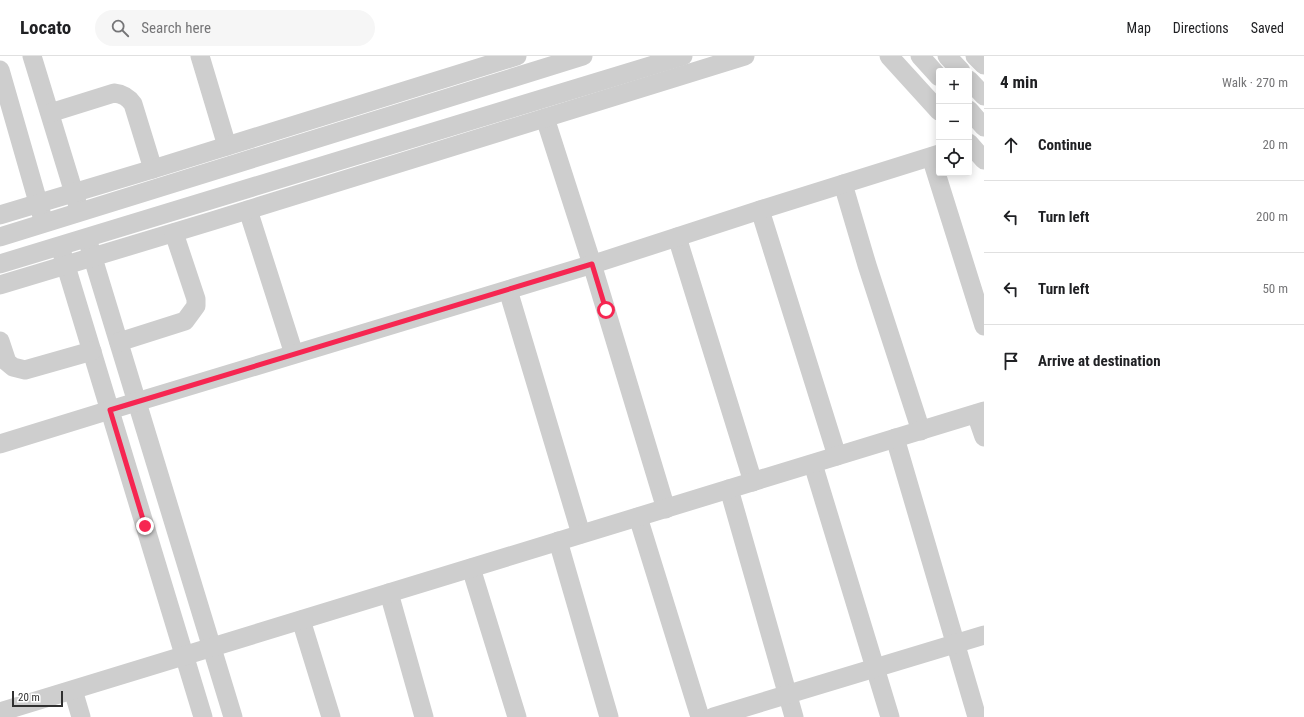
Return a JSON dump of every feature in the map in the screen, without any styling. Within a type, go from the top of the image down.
[{"type":"street","points":[[32,56],[74,193],[71,215],[73,242],[66,265],[203,717]]},
{"type":"street","points":[[200,56],[227,146]]},
{"type":"street","points":[[0,215],[517,56]]},
{"type":"street","points":[[0,237],[583,56]]},
{"type":"street","points":[[0,264],[683,56]]},
{"type":"street","points":[[0,285],[746,56]]},
{"type":"street","points":[[889,56],[936,108]]},
{"type":"street","points":[[920,56],[936,74]]},
{"type":"street","points":[[947,56],[958,68]]},
{"type":"street","points":[[975,56],[984,65]]},
{"type":"street","points":[[0,70],[8,126],[39,204],[44,223]]},
{"type":"street","points":[[972,83],[984,96]]},
{"type":"street","points":[[50,113],[114,93],[122,94],[133,104],[153,169]]},
{"type":"street","points":[[972,113],[984,127]]},
{"type":"street","points":[[545,118],[592,264],[666,508]]},
{"type":"street","points":[[972,148],[984,160]]},
{"type":"street","points":[[0,444],[508,290],[935,156],[984,325]]},
{"type":"street","points":[[843,184],[867,265],[921,431]]},
{"type":"street","points":[[248,210],[294,354]]},
{"type":"street","points":[[760,210],[837,456]]},
{"type":"street","points":[[119,342],[185,321],[196,306],[196,299],[174,232]]},
{"type":"street","points":[[677,237],[752,482]]},
{"type":"street","points":[[73,242],[93,257],[233,717]]},
{"type":"street","points":[[508,290],[581,534]]},
{"type":"street","points":[[0,341],[7,362],[13,367],[25,370],[92,351]]},
{"type":"street","points":[[0,712],[980,412],[984,437]]},
{"type":"street","points":[[895,438],[977,717]]},
{"type":"street","points":[[813,464],[890,717]]},
{"type":"street","points":[[729,489],[794,717]]},
{"type":"street","points":[[638,517],[700,717]]},
{"type":"street","points":[[558,541],[609,717]]},
{"type":"street","points":[[471,568],[518,717]]},
{"type":"street","points":[[389,593],[424,717]]},
{"type":"street","points":[[301,620],[331,717]]},
{"type":"street","points":[[713,717],[984,635]]},
{"type":"street","points":[[73,690],[81,717]]},
{"type":"route","points":[[145,526],[110,410],[592,264],[606,310]]}]
